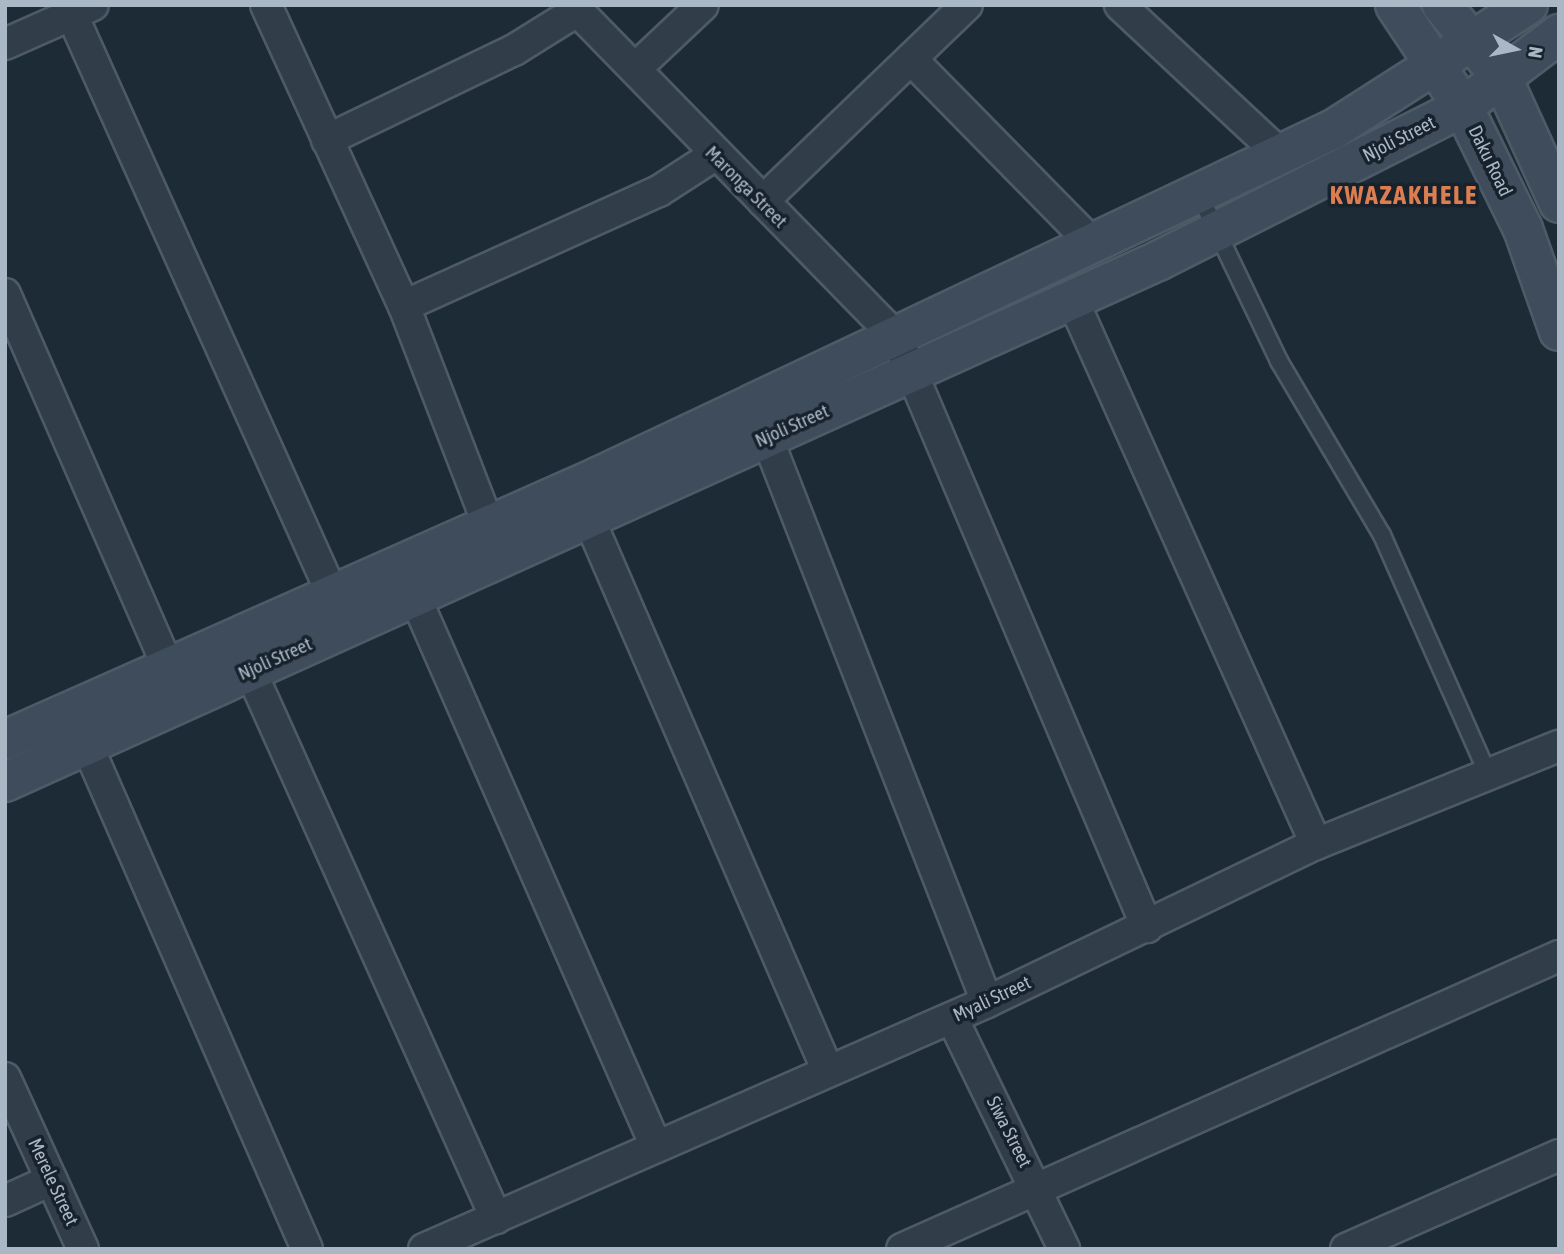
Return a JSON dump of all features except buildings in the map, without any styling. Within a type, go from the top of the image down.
[{"type":"street","points":[[266,5],[404,306],[489,526]]},
{"type":"street","points":[[635,69],[703,5]]},
{"type":"street","points":[[763,201],[967,5]]},
{"type":"street","points":[[1120,5],[1280,154]]},
{"type":"street","name":"Daku Road","points":[[1395,5],[1440,64],[1463,107],[1523,229],[1559,331]]},
{"type":"street","points":[[1442,5],[1476,39],[1502,78],[1559,203]]},
{"type":"street","name":"Njoli Street","points":[[5,740],[334,598],[897,338],[1334,129],[1440,64],[1528,5]]},
{"type":"street","points":[[327,140],[531,41],[574,8]]},
{"type":"street","name":"Maronga Street","points":[[574,8],[635,69],[713,156],[763,201],[897,338],[1147,927]]},
{"type":"street","points":[[5,44],[82,10],[334,598]]},
{"type":"street","name":"Njoli Street","points":[[5,782],[1073,301],[1463,107],[1559,34]]},
{"type":"street","points":[[912,60],[1092,243]]},
{"type":"street","points":[[404,306],[659,191],[713,156]]},
{"type":"street","points":[[5,294],[169,669]]},
{"type":"street","points":[[1073,301],[1316,845]]},
{"type":"street","points":[[767,438],[987,1002]]},
{"type":"street","points":[[589,519],[827,1069]]},
{"type":"street","points":[[415,597],[654,1144]]},
{"type":"street","points":[[250,670],[496,1218]]},
{"type":"street","points":[[87,745],[307,1249]]},
{"type":"street","name":"Myali Street","points":[[424,1249],[654,1144],[987,1002],[1316,845],[1559,746]]},
{"type":"street","points":[[902,1249],[1559,956]]},
{"type":"street","name":"Siwa Street","points":[[951,1018],[1038,1189],[1064,1249]]},
{"type":"street","name":"Merele Street","points":[[5,1078],[83,1249]]},
{"type":"street","points":[[1346,1249],[1559,1155]]},
{"type":"street","points":[[5,1201],[51,1180]]},
{"type":"lane","points":[[1199,194],[1279,361],[1382,535],[1488,774]]},
{"type":"district","name":"KWAZAKHELE","points":[[1404,196]]}]
